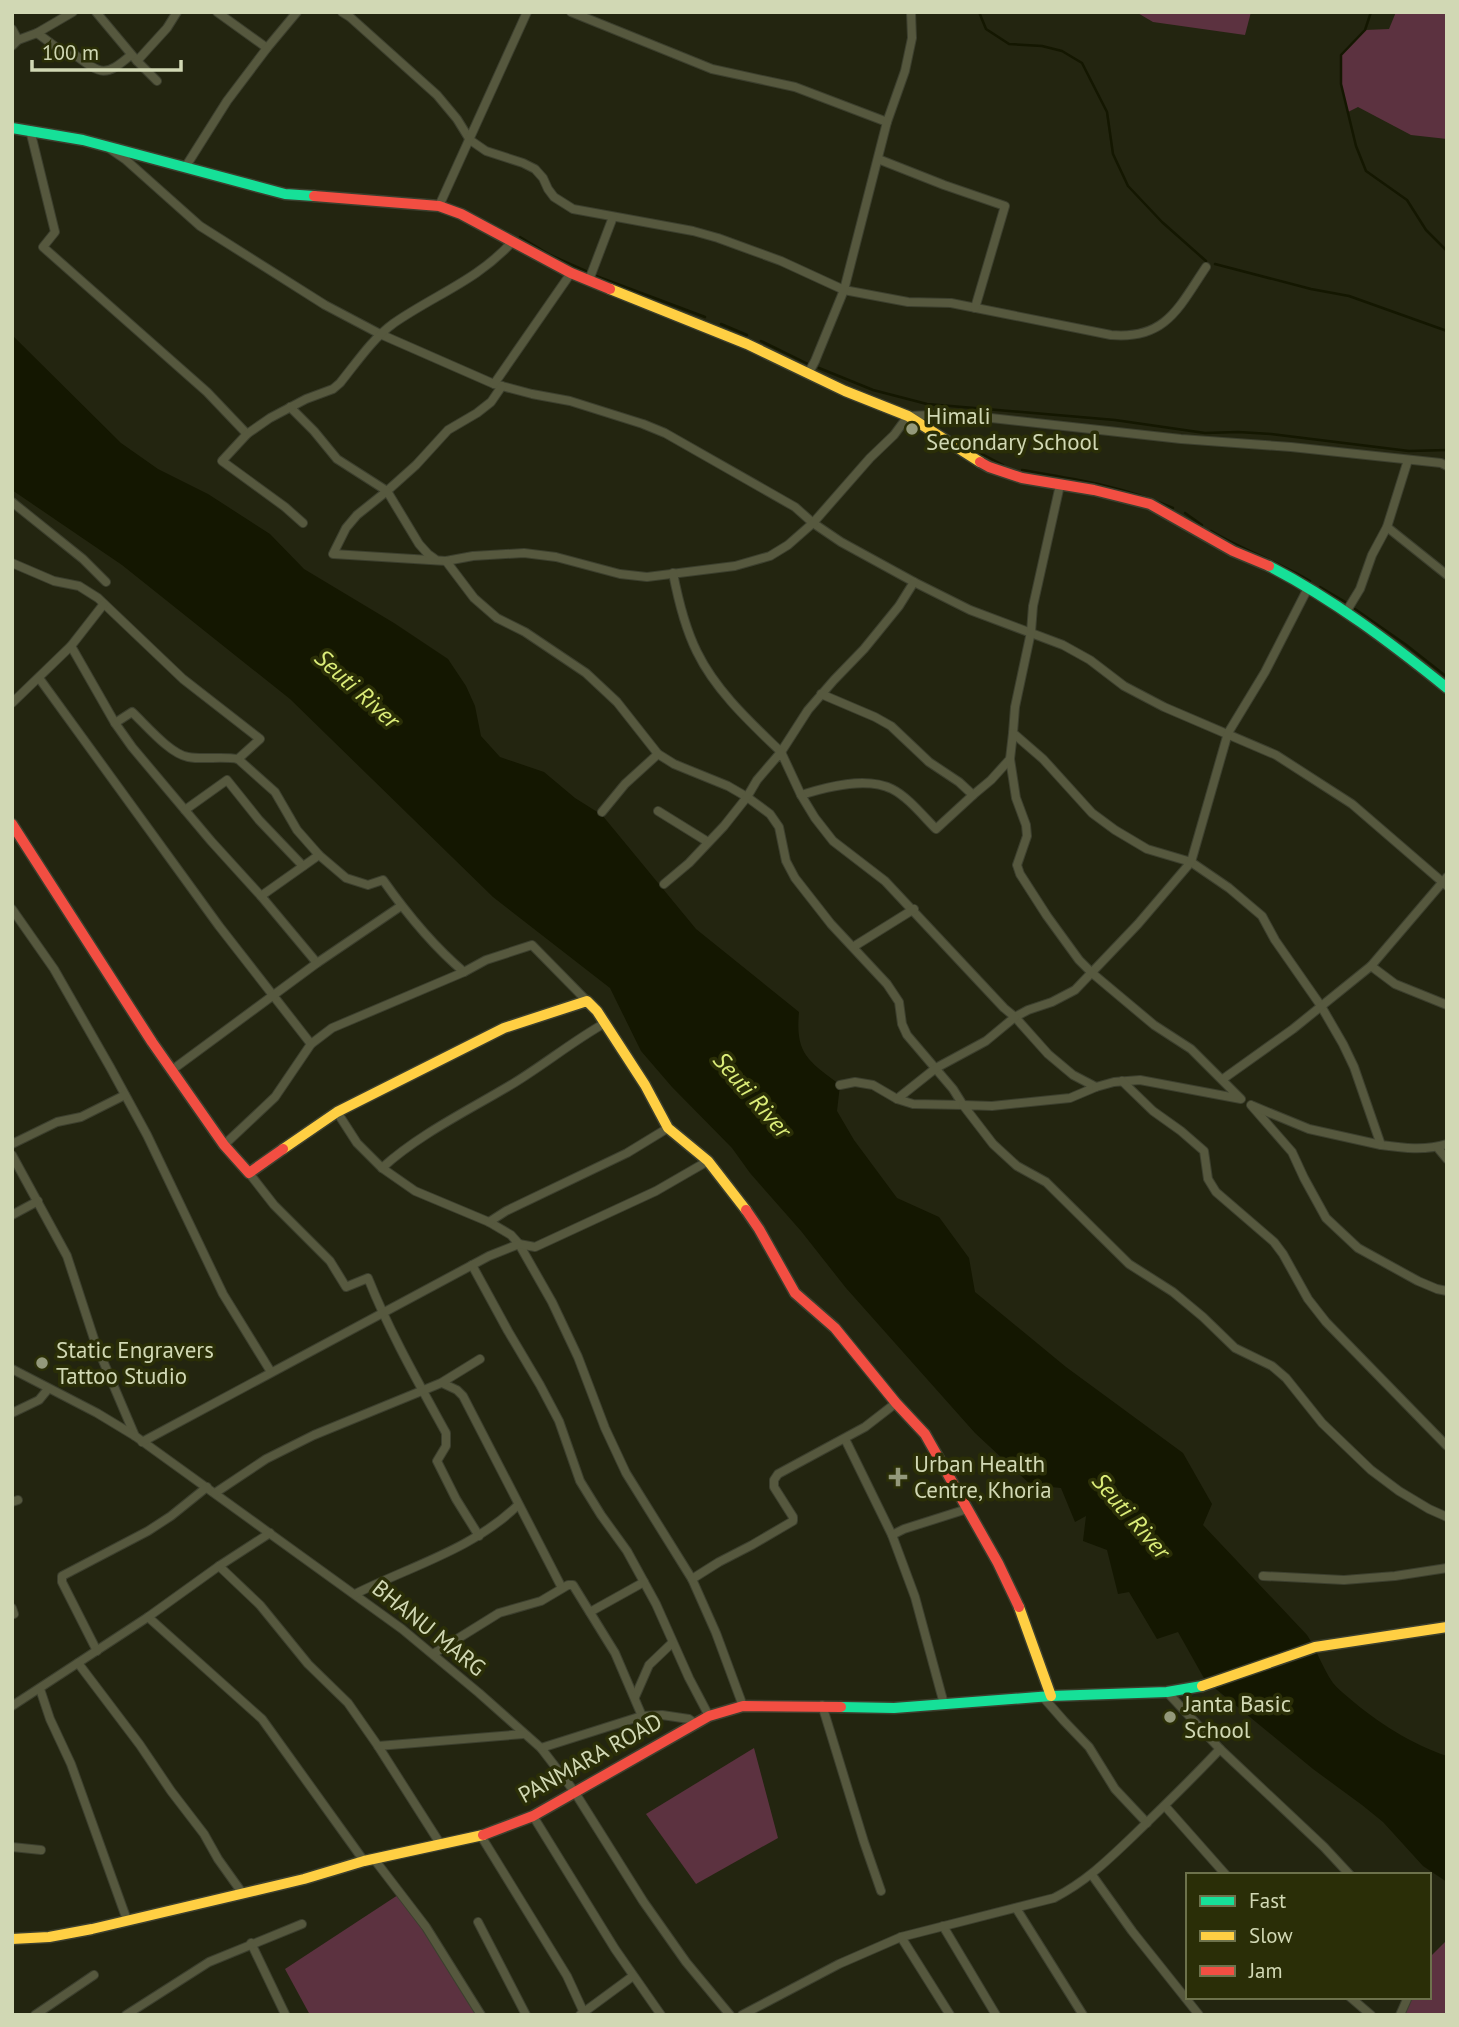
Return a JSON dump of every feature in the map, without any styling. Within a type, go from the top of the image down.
[{"type":"street","points":[[12,29],[15,43],[73,12]]},
{"type":"street","points":[[96,12],[157,81]]},
{"type":"street","points":[[37,33],[68,56],[75,55],[97,70],[114,69],[134,58],[167,28],[177,12]]},
{"type":"street","points":[[217,12],[267,48]]},
{"type":"street","points":[[186,166],[227,101],[297,12]]},
{"type":"street","points":[[342,12],[350,16],[437,96],[457,119],[470,140],[486,151],[535,169],[554,197],[573,209],[718,238],[781,261],[844,290],[897,300],[951,303],[1111,335],[1128,336],[1149,331],[1175,314],[1206,267]]},
{"type":"street","points":[[439,206],[527,12]]},
{"type":"street","points":[[572,12],[712,69],[795,88],[887,122]]},
{"type":"street","points":[[809,372],[844,290],[887,122],[905,71],[912,38],[911,12]]},
{"type":"street","points":[[12,128],[104,145],[285,194],[439,206],[461,214],[571,273],[747,344],[845,391],[908,416],[989,467],[1022,478],[1113,494],[1150,505],[1233,551],[1308,588],[1388,641],[1447,688]]},
{"type":"street","points":[[30,130],[55,232],[43,247],[207,392],[247,434]]},
{"type":"street","points":[[104,145],[126,160],[200,226],[325,305],[380,334],[498,385],[604,410],[665,433],[795,508],[841,542],[914,582],[970,610],[1063,645],[1090,660],[1124,686],[1164,707],[1276,755],[1352,804],[1445,882],[1371,966],[1293,1029],[1223,1079]]},
{"type":"street","points":[[878,159],[1005,206],[975,308]]},
{"type":"street","points":[[589,280],[612,217]]},
{"type":"street","points":[[303,523],[222,461],[247,434],[290,407],[333,389],[380,334],[479,273],[497,259],[513,241]]},
{"type":"street","points":[[571,273],[498,385],[491,402],[477,414],[448,430],[416,465],[357,514],[346,528],[334,554],[442,560],[524,553],[556,557],[620,574],[646,577],[735,566],[770,556],[788,545],[813,523],[894,435],[908,416]]},
{"type":"street","points":[[290,407],[337,459],[387,491],[419,544],[428,554],[442,560],[474,598],[497,618],[525,632],[586,673],[617,702],[658,754],[747,797],[771,814],[779,827],[786,861],[795,878],[831,924],[873,967],[899,1002],[902,1024],[907,1035],[953,1089],[993,1144],[1017,1167],[1046,1182],[1129,1264],[1173,1292],[1235,1348],[1272,1366],[1286,1378],[1322,1423],[1371,1470],[1409,1497],[1447,1517]]},
{"type":"street","points":[[908,416],[955,414],[1181,439],[1292,447],[1441,463],[1447,466]]},
{"type":"street","points":[[1346,612],[1360,589],[1372,555],[1387,527],[1408,460]]},
{"type":"street","points":[[1060,485],[1033,606],[1010,759],[1016,798],[1027,836],[1017,864],[1020,874],[1079,960],[1154,1025],[1191,1049],[1241,1099],[1309,1129],[1381,1145],[1410,1149],[1447,1144]]},
{"type":"street","points":[[12,502],[52,532],[106,582]]},
{"type":"street","points":[[1387,527],[1446,574]]},
{"type":"street","points":[[12,563],[54,581],[79,586],[98,598],[183,678],[260,739],[238,759]]},
{"type":"street","points":[[673,573],[696,650],[709,674],[781,752],[801,795],[833,841],[885,881],[914,909],[1056,1061],[1073,1075],[1096,1087]]},
{"type":"street","points":[[664,884],[689,863],[724,826],[781,752],[821,694],[864,649],[899,606],[914,582]]},
{"type":"street","points":[[897,1099],[936,1068],[986,1041],[1015,1017],[1075,990],[1138,924],[1191,862],[1228,733],[1265,672],[1308,588]]},
{"type":"street","points":[[12,704],[71,646],[103,605]]},
{"type":"street","points":[[71,646],[115,723],[132,747],[317,963]]},
{"type":"street","points":[[39,678],[219,926],[311,1044]]},
{"type":"street","points":[[821,694],[891,726],[929,761],[973,795]]},
{"type":"street","points":[[115,723],[132,712],[177,754],[187,757],[238,759],[275,792],[297,830],[318,855],[346,877],[368,885],[383,880],[401,906],[444,955],[464,972]]},
{"type":"street","points":[[1013,733],[1043,759],[1092,813],[1115,830],[1147,849],[1191,862],[1229,888],[1262,916],[1343,1044],[1354,1067],[1381,1145]]},
{"type":"street","points":[[602,812],[625,784],[658,754]]},
{"type":"street","points":[[801,795],[835,785],[877,785],[902,796],[936,829],[1010,759]]},
{"type":"street","points":[[185,810],[227,780],[259,820],[303,866]]},
{"type":"street","points":[[658,811],[708,842]]},
{"type":"street","points":[[12,824],[224,1145],[274,1205],[330,1262],[346,1287],[368,1278],[382,1315],[446,1433],[446,1446],[436,1461],[479,1536]]},
{"type":"street","points":[[261,896],[318,855]]},
{"type":"street","points":[[172,1070],[317,963],[401,906]]},
{"type":"street","points":[[12,909],[54,969],[125,1095],[223,1294],[271,1372]]},
{"type":"street","points":[[853,947],[914,909]]},
{"type":"street","points":[[224,1145],[275,1097],[311,1044],[332,1028],[486,960],[532,945],[597,1011],[645,1085],[667,1128],[708,1161],[760,1229],[795,1293],[835,1328],[925,1434],[998,1563],[1019,1606],[1047,1696],[1064,1721],[1089,1747],[1115,1789],[1147,1823]]},
{"type":"street","points":[[1371,966],[1395,984],[1447,1005]]},
{"type":"street","points":[[249,1173],[337,1112],[504,1028],[587,1001]]},
{"type":"street","points":[[382,1168],[425,1136],[528,1074],[605,1023]]},
{"type":"street","points":[[840,1085],[855,1082],[873,1085],[897,1099],[913,1104],[992,1106],[1070,1098],[1096,1087],[1140,1080],[1241,1099]]},
{"type":"street","points":[[1122,1081],[1153,1111],[1204,1151],[1208,1179],[1216,1192],[1274,1242],[1308,1299],[1326,1322],[1447,1446]]},
{"type":"street","points":[[12,1144],[57,1122],[81,1117],[125,1095]]},
{"type":"street","points":[[1251,1105],[1292,1152],[1326,1218],[1358,1248],[1418,1281],[1447,1291]]},
{"type":"street","points":[[337,1112],[357,1143],[382,1168],[415,1191],[489,1222],[511,1235],[519,1244],[552,1302],[578,1357],[605,1428],[626,1473],[692,1579],[716,1633],[743,1706]]},
{"type":"street","points":[[489,1222],[584,1171],[627,1153],[667,1128]]},
{"type":"street","points":[[1437,1147],[1447,1159]]},
{"type":"street","points":[[12,1155],[67,1256],[95,1342],[139,1439],[382,1315],[472,1265],[519,1244],[535,1247],[656,1191],[708,1161]]},
{"type":"street","points":[[12,1215],[38,1201]]},
{"type":"street","points":[[472,1265],[547,1397],[580,1481],[627,1551],[656,1604],[672,1643],[709,1716]]},
{"type":"street","points":[[97,1651],[62,1582],[62,1576],[148,1531],[211,1490],[266,1459],[302,1441],[442,1383],[480,1359]]},
{"type":"street","name":"BHANU MARG","points":[[12,1369],[97,1413],[211,1490],[433,1654],[541,1748],[574,1791],[686,1962],[730,2015]]},
{"type":"street","points":[[442,1383],[450,1385],[463,1396],[562,1588]]},
{"type":"street","points":[[12,1413],[39,1399],[48,1389]]},
{"type":"street","points":[[692,1579],[790,1524],[793,1517],[774,1487],[778,1474],[865,1427],[896,1403]]},
{"type":"street","points":[[845,1439],[892,1535],[915,1597],[944,1704]]},
{"type":"street","points":[[355,1594],[452,1551],[479,1536],[519,1505]]},
{"type":"street","points":[[892,1535],[967,1509]]},
{"type":"street","points":[[12,1706],[270,1533]]},
{"type":"street","points":[[219,1566],[260,1605],[308,1664],[348,1703],[441,1845]]},
{"type":"street","points":[[1263,1576],[1343,1580],[1447,1568]]},
{"type":"street","points":[[590,1612],[644,1582]]},
{"type":"street","points":[[433,1654],[499,1613],[541,1601],[568,1585],[575,1587],[615,1653],[642,1716]]},
{"type":"street","points":[[148,1617],[262,1719],[369,1860],[426,1927],[481,2015]]},
{"type":"street","name":"PANMARA ROAD","points":[[12,1938],[49,1937],[92,1929],[304,1879],[369,1860],[481,1836],[533,1816],[709,1716],[743,1706],[894,1708],[1047,1696],[1167,1692],[1197,1688],[1315,1647],[1446,1629]]},
{"type":"street","points":[[635,1697],[649,1665],[672,1643]]},
{"type":"street","points":[[78,1663],[204,1834],[243,1894]]},
{"type":"street","points":[[40,1689],[50,1719],[71,1764],[127,1920]]},
{"type":"street","points":[[1167,1692],[1220,1749],[1348,1873]]},
{"type":"street","points":[[821,1705],[881,1891]]},
{"type":"street","points":[[541,1748],[642,1716],[662,1715],[689,1719],[696,1724]]},
{"type":"street","points":[[378,1746],[524,1734]]},
{"type":"street","points":[[742,2015],[839,1964],[901,1937],[1054,1898],[1076,1887],[1165,1806],[1220,1749]]},
{"type":"street","points":[[1165,1806],[1224,1873]]},
{"type":"street","points":[[533,1816],[614,1949],[662,2015]]},
{"type":"street","points":[[481,1836],[566,1976],[582,2014],[633,1976]]},
{"type":"street","points":[[12,1847],[41,1850]]},
{"type":"street","points":[[1092,1875],[1186,1999]]},
{"type":"street","points":[[1016,1908],[1083,2015]]},
{"type":"street","points":[[478,1922],[526,2015]]},
{"type":"street","points":[[126,2015],[209,1962],[302,1924]]},
{"type":"street","points":[[943,1926],[996,2015]]},
{"type":"street","points":[[901,1937],[950,2015]]},
{"type":"street","points":[[251,1943],[285,2014]]},
{"type":"street","points":[[35,2015],[94,1975]]},
{"type":"street","points":[[1186,1999],[1199,2015]]},
{"type":"street","points":[[1352,1999],[1371,2015]]},
{"type":"street","points":[[1400,2015],[1407,1999]]},
{"type":"shaded area","points":[[1136,12],[1251,12],[1245,35],[1153,22]]},
{"type":"shaded area","points":[[1396,12],[1447,12],[1447,139],[1411,135],[1358,107],[1348,112],[1341,84],[1341,55],[1365,30],[1389,29]]},
{"type":"shaded area","points":[[754,1748],[778,1838],[696,1884],[646,1814]]},
{"type":"shaded area","points":[[401,1893],[481,2015],[310,2015],[285,1969]]},
{"type":"shaded area","points":[[1447,1940],[1447,2015],[1400,2015],[1407,1999],[1431,1999],[1431,1956]]},
{"type":"water","name":"Seuti River","points":[[12,335],[121,443],[158,469],[208,494],[270,534],[304,569],[448,659],[466,686],[475,706],[481,736],[500,757],[544,772],[575,798],[602,815],[696,929],[799,1012],[799,1038],[802,1048],[812,1063],[840,1085],[837,1111],[854,1140],[897,1198],[939,1217],[969,1258],[975,1292],[1066,1367],[1183,1453],[1212,1504],[1203,1525],[1307,1635],[1335,1685],[1395,1732],[1447,1756],[1447,1882],[1423,1866],[1383,1822],[1313,1769],[1205,1680],[1178,1632],[1157,1639],[1129,1592],[1118,1594],[1107,1550],[1083,1541],[1086,1516],[1075,1522],[1061,1488],[1031,1485],[975,1433],[846,1288],[732,1148],[641,1051],[610,988],[493,897],[290,699],[122,565],[12,490]]},
{"type":"waterway","points":[[979,12],[986,29],[1009,44],[1042,46],[1062,51],[1082,63],[1107,112],[1113,154],[1128,186],[1162,222],[1206,261]]},
{"type":"waterway","points":[[1371,12],[1365,30],[1341,55],[1341,84],[1356,146],[1366,171],[1407,200],[1426,230],[1447,251]]},
{"type":"waterway","points":[[520,237],[550,255],[588,272]]},
{"type":"waterway","points":[[1215,264],[1349,296],[1447,331]]},
{"type":"waterway","points":[[596,276],[705,317]]},
{"type":"waterway","points":[[721,324],[747,335]]},
{"type":"waterway","points":[[761,341],[808,364]]},
{"type":"waterway","points":[[819,368],[873,390],[927,404],[1115,420],[1205,433],[1271,434],[1409,451],[1447,450]]},
{"type":"waterway","points":[[962,438],[978,452],[1003,465]]},
{"type":"waterway","points":[[1022,470],[1117,489],[1173,508]]},
{"type":"waterway","points":[[1185,513],[1202,525]]},
{"type":"waterway","points":[[1211,531],[1310,581]]},
{"type":"waterway","points":[[1320,587],[1347,603]]},
{"type":"waterway","points":[[1355,609],[1447,677]]},
{"type":"traffic: fast","points":[[12,128],[83,140],[285,194],[314,196]]},
{"type":"traffic: fast","points":[[1269,566],[1361,622],[1447,688]]},
{"type":"traffic: fast","points":[[841,1707],[894,1708],[1051,1696],[1167,1692],[1202,1686]]},
{"type":"traffic: slow","points":[[610,289],[747,344],[845,391],[908,416],[980,462]]},
{"type":"traffic: slow","points":[[283,1149],[337,1112],[504,1028],[587,1001],[597,1011],[645,1085],[668,1128],[708,1161],[746,1210]]},
{"type":"traffic: slow","points":[[1019,1607],[1051,1696]]},
{"type":"traffic: slow","points":[[1202,1686],[1315,1647],[1447,1627]]},
{"type":"traffic: slow","points":[[12,1939],[49,1937],[92,1929],[304,1879],[364,1861],[483,1835]]},
{"type":"traffic: jam","points":[[314,196],[439,206],[461,214],[571,273],[610,289]]},
{"type":"traffic: jam","points":[[980,462],[1022,478],[1094,490],[1150,504],[1233,551],[1269,566]]},
{"type":"traffic: jam","points":[[12,824],[152,1042],[224,1145],[249,1173],[283,1149]]},
{"type":"traffic: jam","points":[[746,1210],[795,1293],[835,1328],[925,1434],[998,1563],[1019,1607]]},
{"type":"traffic: jam","points":[[483,1835],[533,1816],[709,1716],[743,1706],[841,1707]]},
{"type":"place","name":"Himali Secondary School","points":[[912,429]]},
{"type":"place","name":"Static Engravers Tattoo Studio","points":[[42,1363]]},
{"type":"place","name":"Urban Health Centre, Khoria","points":[[898,1477]]},
{"type":"place","name":"Janta Basic School","points":[[1170,1717]]}]
